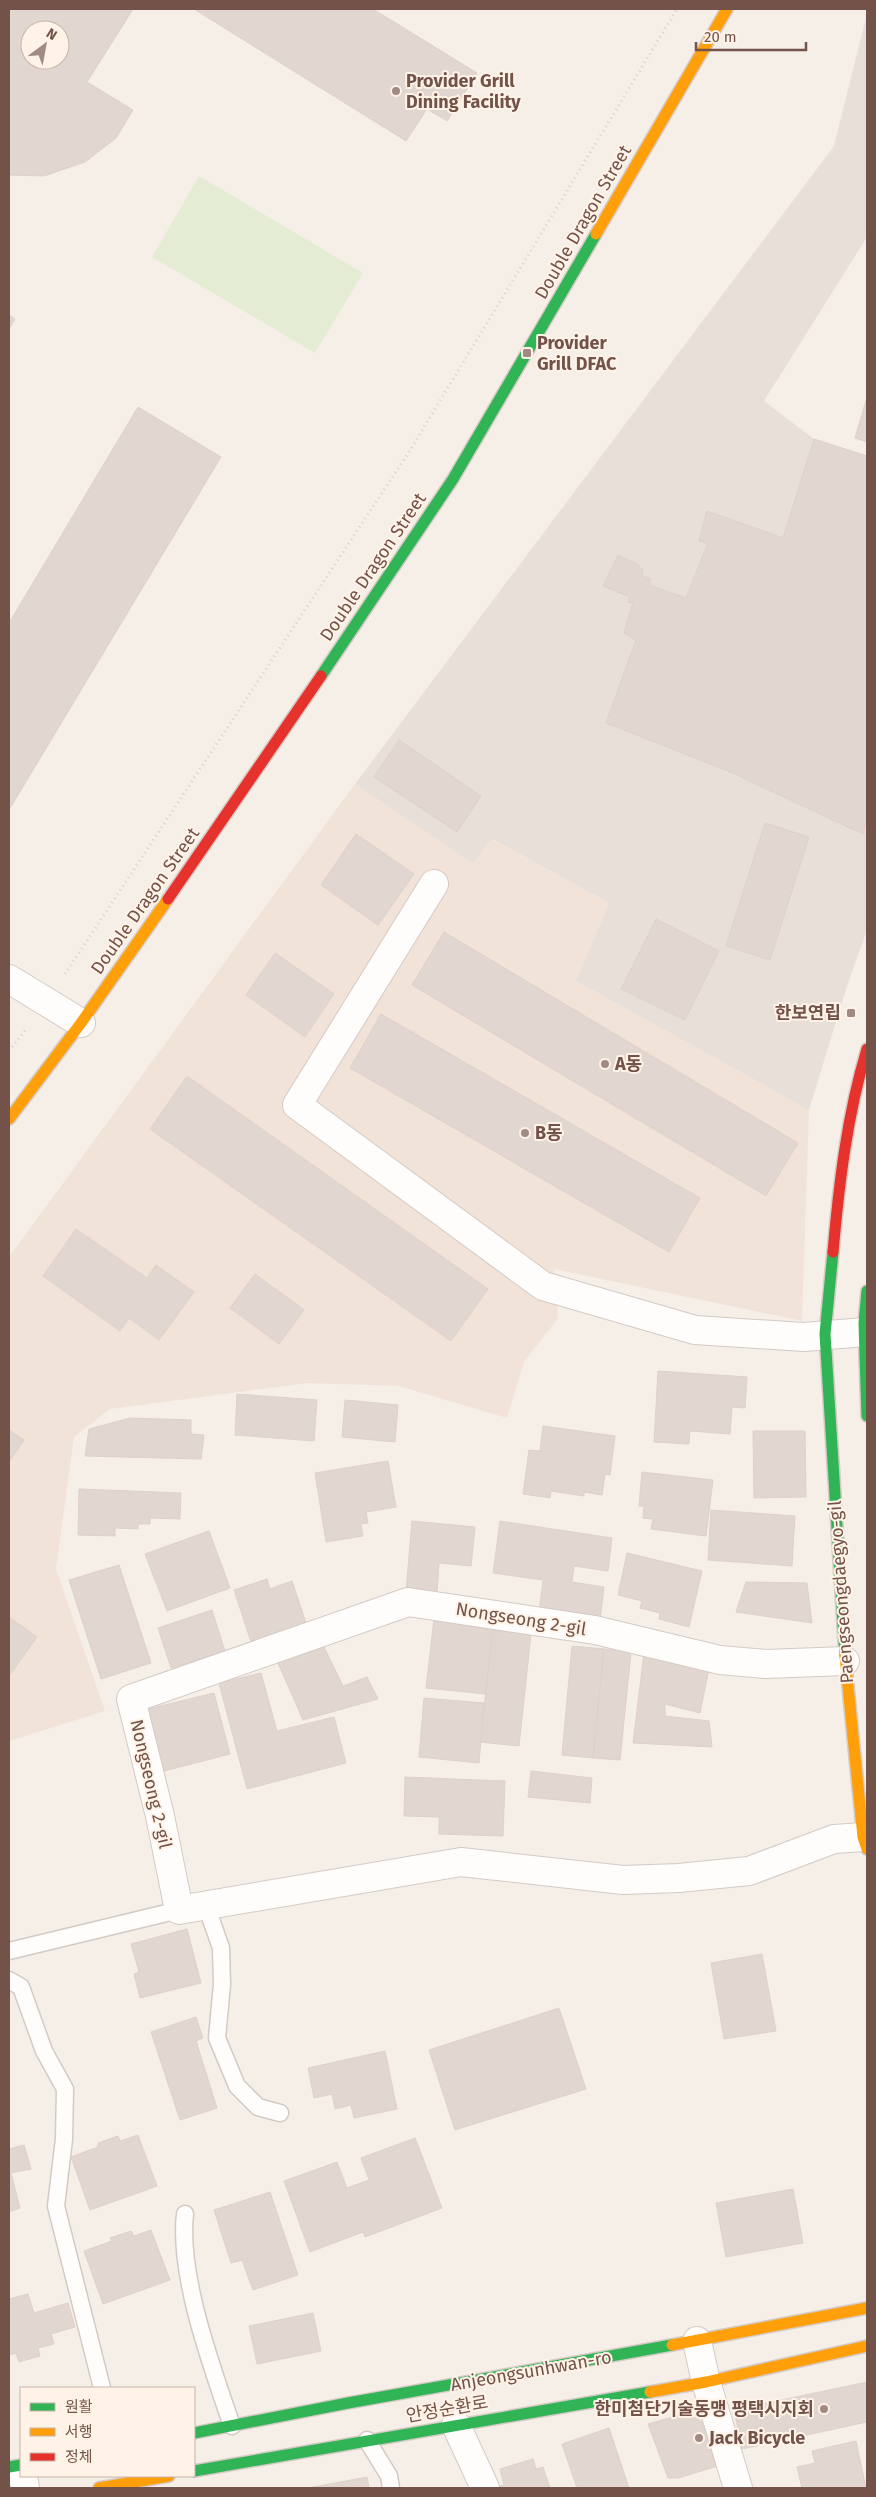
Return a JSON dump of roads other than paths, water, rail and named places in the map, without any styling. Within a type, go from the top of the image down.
[{"type":"main road","name":"Double Dragon Street","points":[[9,1119],[81,1023],[247,787],[453,479],[727,9]]},
{"type":"main road","name":"Paengseongdaegyo-gil","points":[[865,1843],[860,1729],[845,1661],[825,1334],[840,1178],[858,1078],[867,1048]]},
{"type":"main road","points":[[867,1291],[865,1332],[867,1416]]},
{"type":"main road","name":"Anjeongsunhwan-ro","points":[[195,2433],[348,2403],[697,2342],[867,2308]]},
{"type":"main road","name":"안정순환로","points":[[195,2471],[706,2382],[867,2346]]},
{"type":"main road","points":[[100,2488],[163,2477]]},
{"type":"street","points":[[434,884],[296,1105],[543,1286],[695,1330],[804,1337],[865,1332]]},
{"type":"street","points":[[9,979],[81,1023]]},
{"type":"street","name":"Nongseong 2-gil","points":[[179,1910],[160,1816],[131,1699],[408,1602],[595,1630],[720,1660],[766,1664],[845,1661]]},
{"type":"street","points":[[179,1910],[461,1862],[623,1880],[679,1878],[749,1872],[834,1839],[865,1843]]},
{"type":"street","points":[[697,2342],[706,2382],[738,2488]]},
{"type":"street","points":[[456,2425],[485,2488]]},
{"type":"lane","points":[[206,1905],[221,1948],[222,1984],[217,2038],[238,2086],[258,2107],[280,2113]]},
{"type":"lane","points":[[9,1951],[179,1910]]},
{"type":"lane","points":[[9,1980],[21,1987],[44,2051],[65,2089],[64,2138],[56,2206],[102,2387]]},
{"type":"lane","points":[[184,2214],[182,2236],[190,2282],[210,2362],[232,2426]]},
{"type":"lane","points":[[367,2440],[389,2476],[391,2488]]},
{"type":"place","name":"Provider Grill Dining Facility","points":[[396,91]]},
{"type":"place","name":"Provider Grill DFAC","points":[[527,353]]},
{"type":"place","name":"한보연립","points":[[851,1013]]},
{"type":"place","name":"A동","points":[[605,1064]]},
{"type":"place","name":"B동","points":[[525,1133]]},
{"type":"place","name":"한미첨단기술동맹 평택시지회","points":[[824,2409]]},
{"type":"place","name":"Jack Bicycle","points":[[699,2438]]}]
